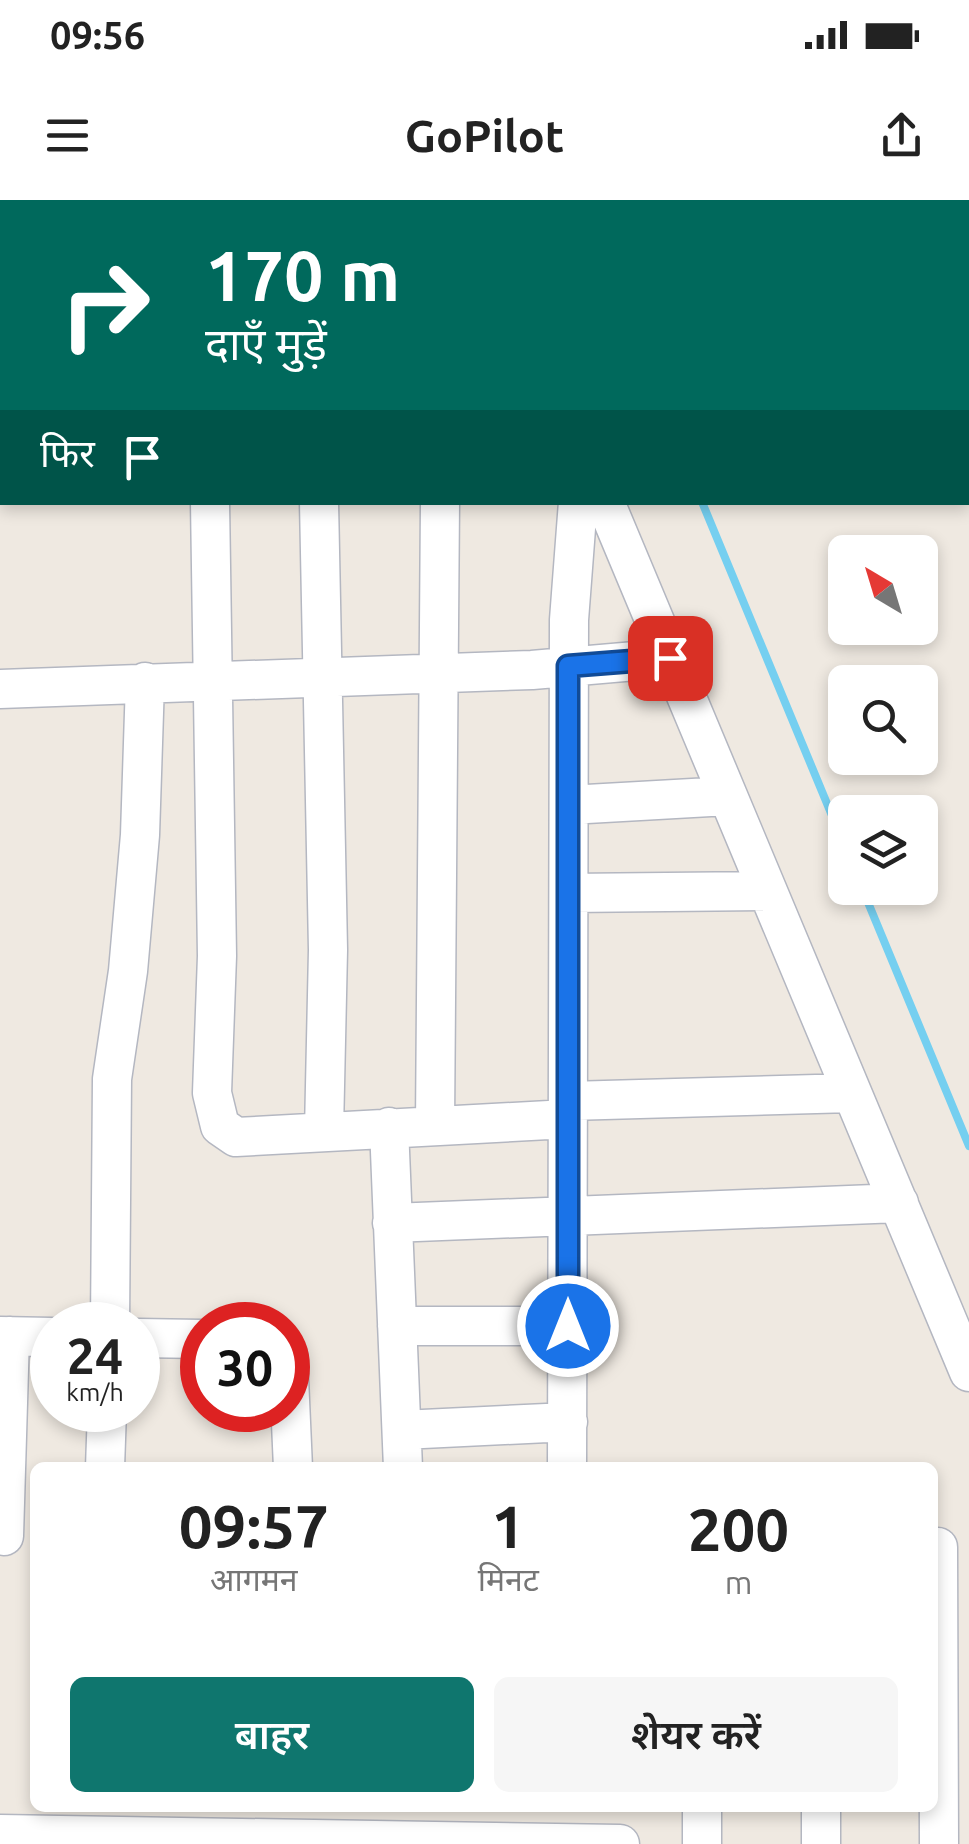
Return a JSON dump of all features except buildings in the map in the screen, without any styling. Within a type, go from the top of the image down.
[{"type":"street","points":[[210,505],[210,679],[218,956],[214,1114],[227,1134],[236,1137],[390,1128],[568,1110],[852,1093]]},
{"type":"street","points":[[319,505],[328,950],[324,1131]]},
{"type":"street","points":[[435,1125],[440,505]]},
{"type":"street","points":[[567,1462],[568,666],[578,505]]},
{"type":"street","points":[[606,505],[969,1372]]},
{"type":"street","points":[[0,689],[210,679],[323,679],[670,658]]},
{"type":"street","points":[[110,1302],[112,1079],[128,971],[140,834],[146,682]]},
{"type":"street","points":[[569,804],[728,796]]},
{"type":"street","points":[[570,893],[766,892]]},
{"type":"street","points":[[390,1128],[403,1462]]},
{"type":"street","points":[[392,1223],[899,1204]]},
{"type":"street","points":[[397,1326],[568,1326]]},
{"type":"street","points":[[13,1536],[5,1336],[30,1337]]},
{"type":"street","points":[[402,1430],[568,1422]]},
{"type":"street","points":[[105,1462],[106,1432]]},
{"type":"street","points":[[293,1432],[293,1462]]},
{"type":"street","points":[[939,1844],[947,1547]]},
{"type":"street","points":[[702,1812],[702,1844]]},
{"type":"street","points":[[821,1812],[821,1844]]},
{"type":"street","points":[[0,1834],[184,1821],[309,1823],[464,1843],[563,1831],[620,1844]]},
{"type":"waterway","points":[[703,505],[828,806]]},
{"type":"waterway","points":[[869,905],[969,1146]]},
{"type":"route","points":[[568,1326],[568,666],[670,658]]}]
